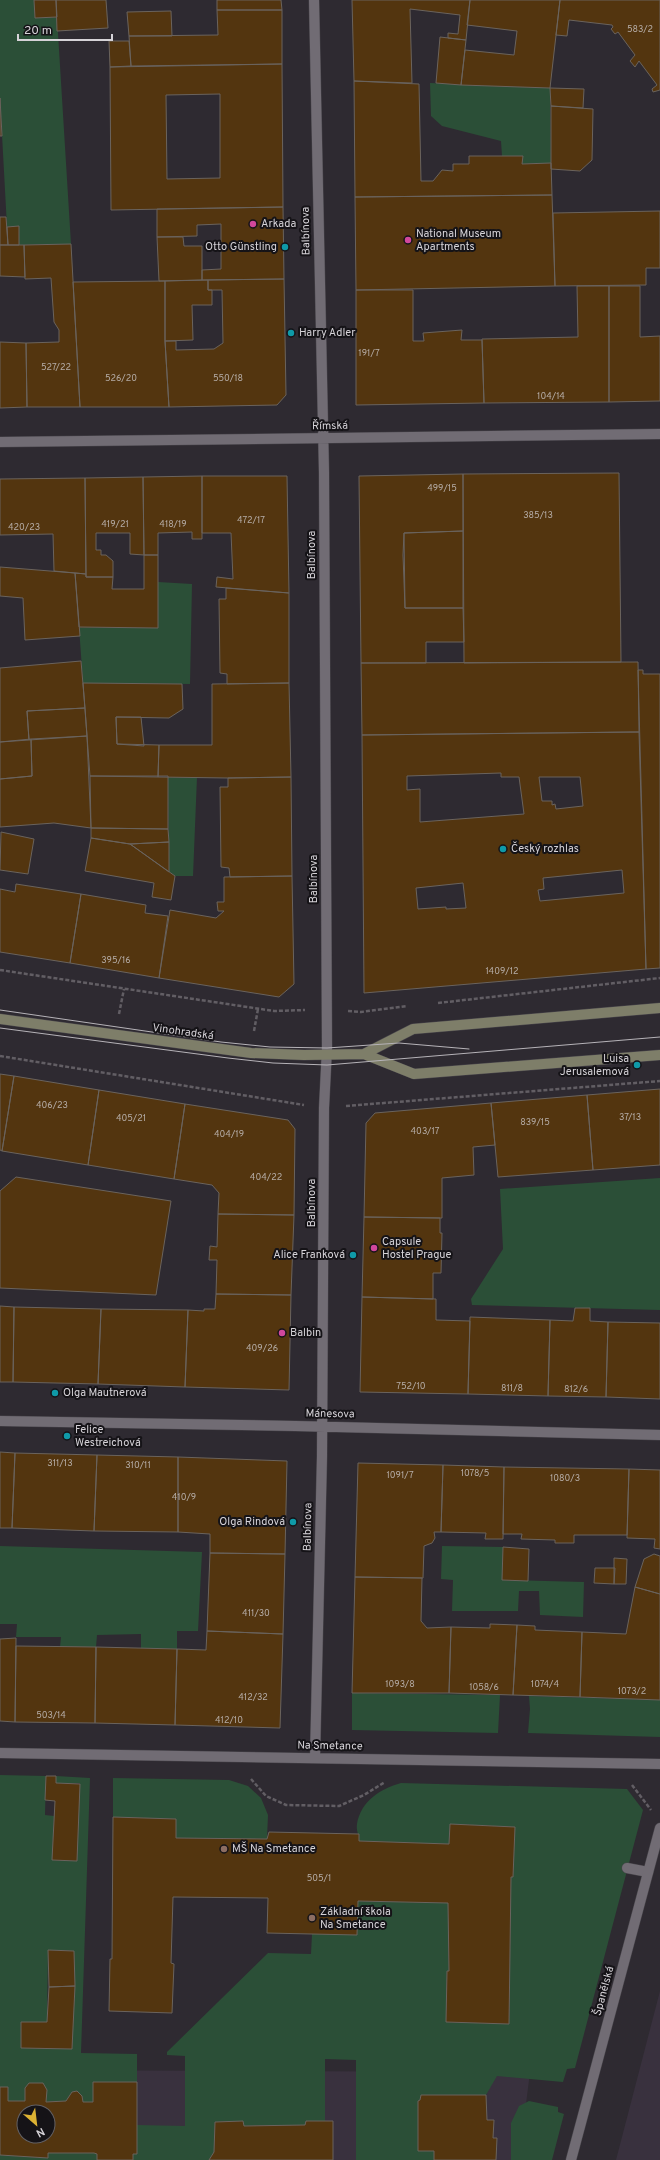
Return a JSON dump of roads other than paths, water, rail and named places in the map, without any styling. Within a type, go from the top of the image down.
[{"type":"main road","points":[[364,1054],[413,1029],[660,1008]]},
{"type":"main road","name":"Vinohradská","points":[[0,1019],[221,1050],[279,1055],[364,1054]]},
{"type":"main road","points":[[364,1054],[414,1074],[660,1055]]},
{"type":"street","name":"Balbínova","points":[[314,0],[324,480],[327,1055],[324,1124],[323,1427],[315,1758]]},
{"type":"street","name":"Římská","points":[[0,442],[660,434]]},
{"type":"street","name":"Mánesova","points":[[0,1421],[660,1435]]},
{"type":"street","name":"Na Smetance","points":[[0,1753],[660,1764]]},
{"type":"street","name":"Španělská","points":[[571,2160],[660,1828]]},
{"type":"street","points":[[627,1868],[648,1872]]},
{"type":"tram line","points":[[0,1010],[221,1042],[270,1047],[327,1048],[399,1043],[469,1049]]},
{"type":"tram line","points":[[0,1028],[228,1058],[273,1063],[327,1065],[660,1037]]},
{"type":"place","name":"Arkada","points":[[253,224]]},
{"type":"place","name":"National Museum Apartments","points":[[408,240]]},
{"type":"place","name":"Otto Günstling","points":[[285,247]]},
{"type":"place","name":"Harry Adler","points":[[291,333]]},
{"type":"place","name":"Český rozhlas","points":[[503,849]]},
{"type":"place","name":"Luisa Jerusalemová","points":[[637,1065]]},
{"type":"place","name":"Capsule Hostel Prague","points":[[374,1248]]},
{"type":"place","name":"Alice Franková","points":[[353,1255]]},
{"type":"place","name":"Balbin","points":[[282,1333]]},
{"type":"place","name":"Olga Mautnerová","points":[[55,1393]]},
{"type":"place","name":"Felice Westreichová","points":[[67,1436]]},
{"type":"place","name":"Olga Rindová","points":[[293,1522]]},
{"type":"place","name":"MŠ Na Smetance","points":[[224,1849]]},
{"type":"place","name":"Základní škola Na Smetance","points":[[312,1918]]}]
